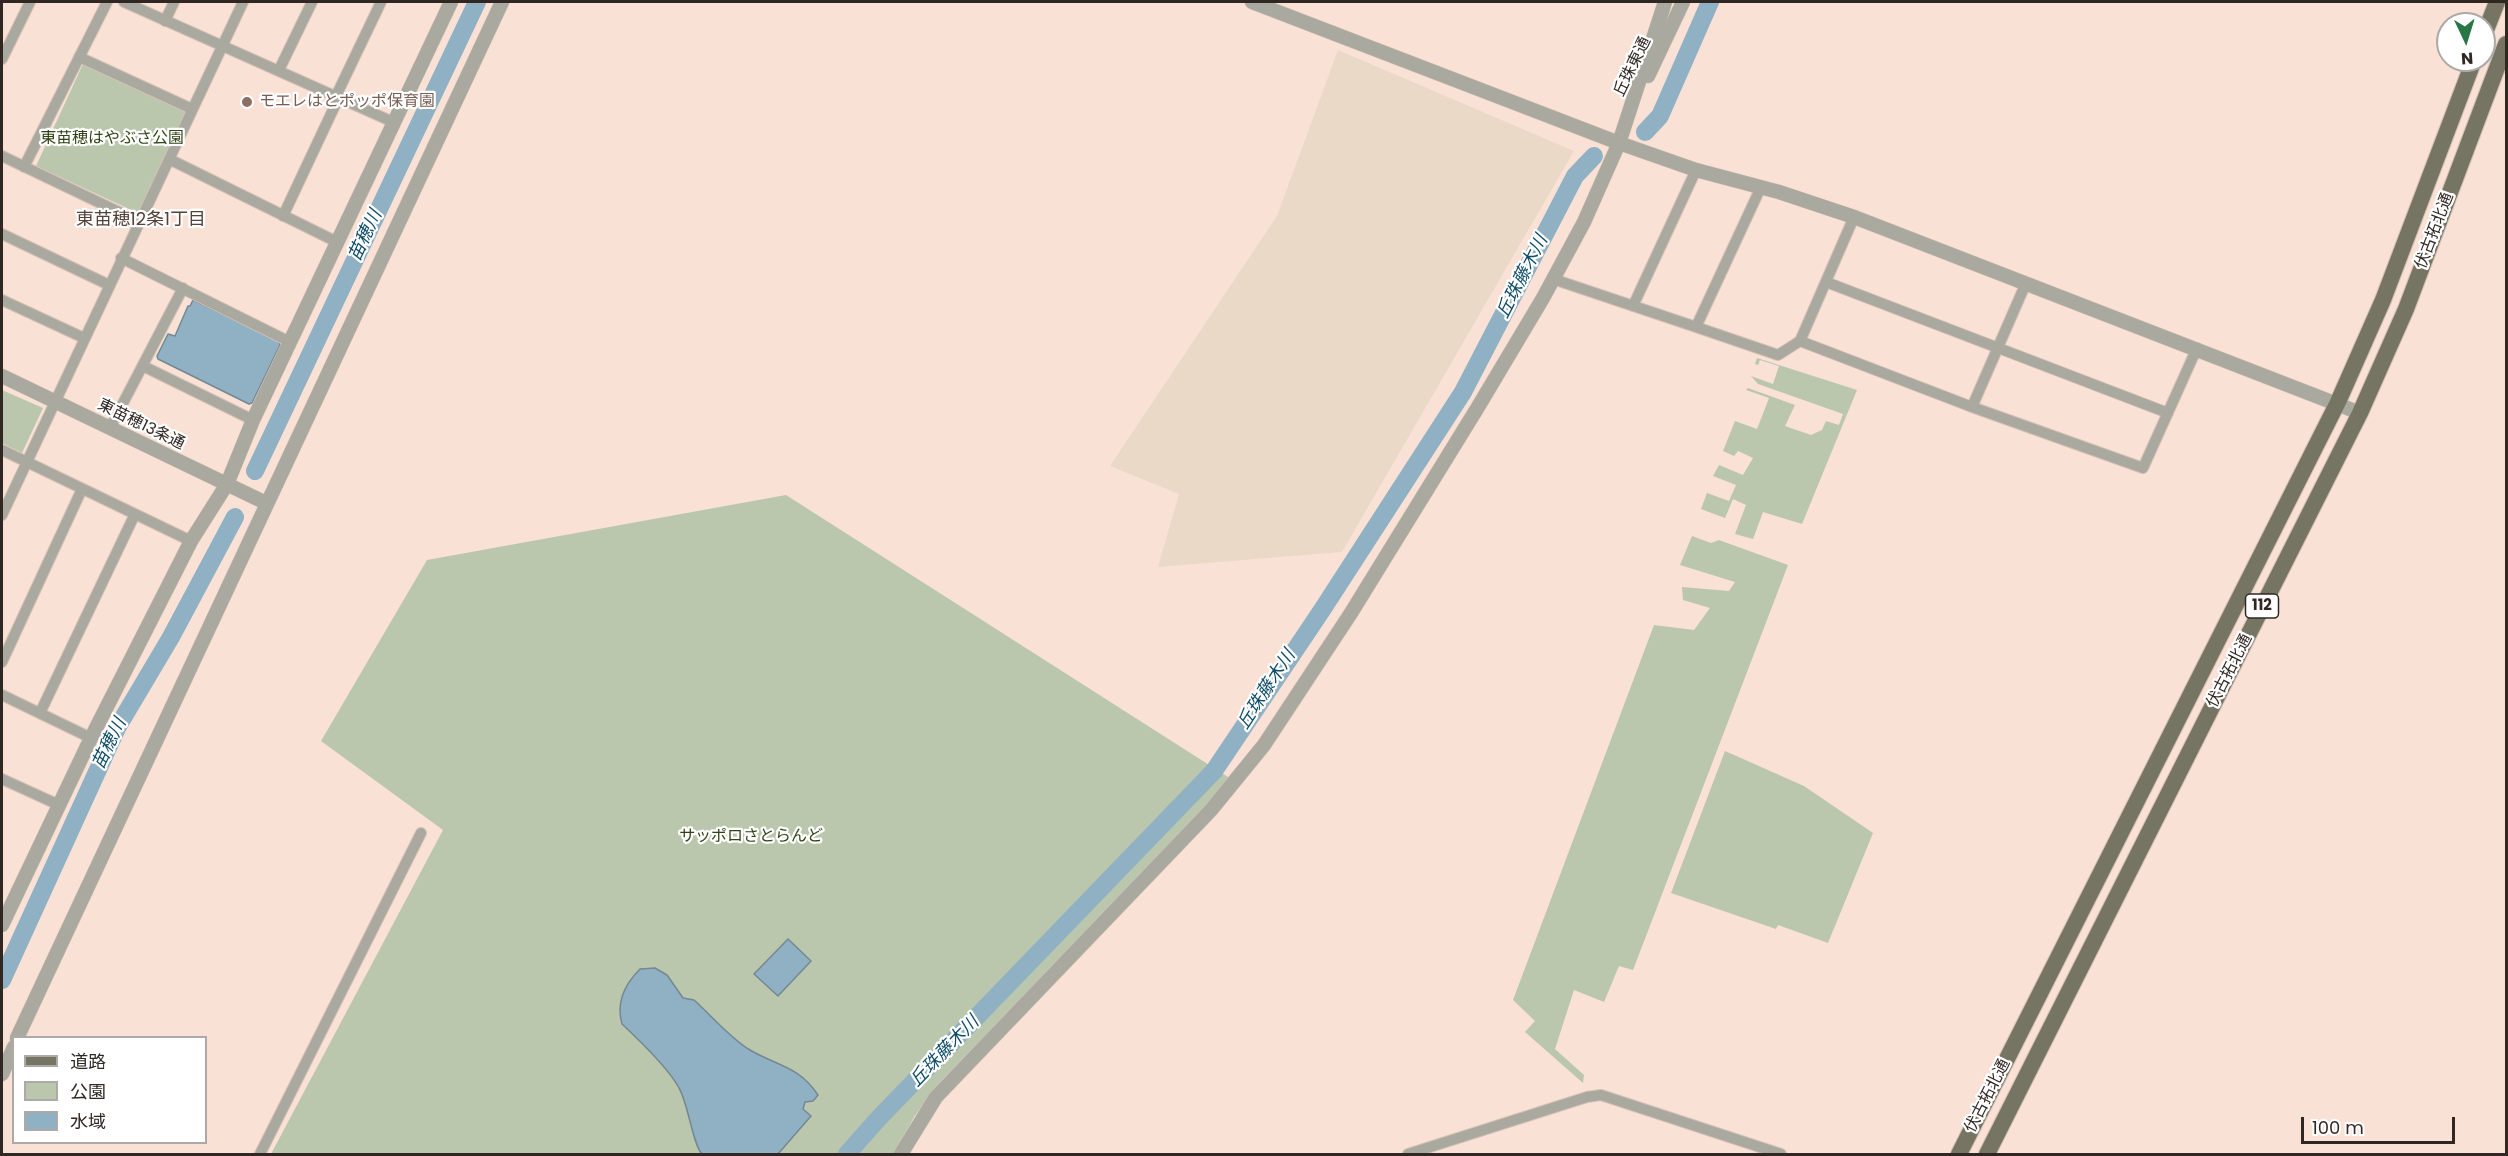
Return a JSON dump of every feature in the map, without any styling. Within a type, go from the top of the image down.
[{"type":"main road","name":"伏古拓北通","points":[[1987,1155],[2360,413],[2406,309],[2506,44]]},
{"type":"main road","name":"伏古拓北通","points":[[1959,1155],[2338,402],[2383,300],[2470,72]]},
{"type":"street","points":[[2,59],[30,2]]},
{"type":"street","points":[[24,167],[107,2]]},
{"type":"street","points":[[124,2],[393,122]]},
{"type":"street","points":[[165,21],[174,2]]},
{"type":"street","points":[[2,515],[243,2]]},
{"type":"street","points":[[279,70],[312,2]]},
{"type":"street","points":[[283,216],[381,2]]},
{"type":"street","points":[[2,925],[91,738],[191,541],[226,484],[253,420],[451,2]]},
{"type":"street","points":[[19,1036],[502,2]]},
{"type":"street","points":[[1252,2],[1619,143],[1695,170],[1761,187],[1854,217],[2338,402],[2360,413]]},
{"type":"street","name":"丘珠東通","points":[[1631,110],[1665,2]]},
{"type":"street","name":"丘珠東通","points":[[1631,110],[1683,2]]},
{"type":"street","points":[[79,57],[192,109]]},
{"type":"street","points":[[901,1155],[936,1097],[1211,810],[1247,767],[1351,613],[1478,407],[1553,279],[1584,222],[1631,110]]},
{"type":"street","points":[[2,156],[140,222]]},
{"type":"street","points":[[169,159],[337,242]]},
{"type":"street","points":[[1633,306],[1695,170]]},
{"type":"street","points":[[1696,327],[1761,187]]},
{"type":"street","points":[[1553,279],[1778,355],[1800,341],[1854,217]]},
{"type":"street","points":[[2,234],[109,285]]},
{"type":"street","points":[[121,258],[290,342]]},
{"type":"street","points":[[1827,282],[2168,413]]},
{"type":"street","points":[[1972,407],[2026,283]]},
{"type":"street","points":[[110,428],[183,288]]},
{"type":"street","points":[[2,300],[84,338]]},
{"type":"street","points":[[1800,341],[1972,407],[2143,468],[2197,348]]},
{"type":"street","points":[[143,366],[253,420]]},
{"type":"street","name":"東苗穂13条通","points":[[2,376],[266,503]]},
{"type":"street","points":[[2,450],[191,541]]},
{"type":"street","points":[[2,662],[82,489]]},
{"type":"street","points":[[40,713],[135,514]]},
{"type":"street","points":[[2,695],[91,738]]},
{"type":"street","points":[[2,780],[59,805]]},
{"type":"street","points":[[260,1155],[421,832]]},
{"type":"street","points":[[2,1074],[12,1052]]},
{"type":"street","points":[[1408,1155],[1587,1097],[1600,1095],[1781,1155]]},
{"type":"shaded area","points":[[1338,50],[1574,151],[1342,552],[1158,567],[1179,494],[1110,466],[1277,216]]},
{"type":"green space","name":"東苗穂はやぶさ公園","points":[[83,64],[188,112],[140,214],[36,166]]},
{"type":"green space","points":[[1757,358],[1857,390],[1802,524],[1763,512],[1753,539],[1735,534],[1746,505],[1733,499],[1725,518],[1701,509],[1707,493],[1729,501],[1736,485],[1713,476],[1719,465],[1743,475],[1753,458],[1738,451],[1734,456],[1723,451],[1735,421],[1757,429],[1769,398],[1746,390],[1748,388],[1795,405],[1785,426],[1811,435],[1822,430],[1826,421],[1839,425],[1843,414],[1758,384],[1751,376],[1773,384],[1779,366],[1760,360],[1758,365],[1755,364]]},
{"type":"green space","points":[[2,390],[43,408],[22,453],[2,443]]},
{"type":"green space","name":"サッポロさとらんど","points":[[786,495],[1228,777],[1228,782],[1194,821],[939,1083],[914,1117],[895,1154],[271,1154],[443,830],[321,741],[427,560]]},
{"type":"green space","points":[[1692,536],[1711,543],[1719,540],[1788,565],[1633,970],[1619,966],[1604,1002],[1574,990],[1555,1049],[1584,1075],[1583,1083],[1525,1032],[1535,1021],[1513,1000],[1654,625],[1694,630],[1710,608],[1683,600],[1682,587],[1729,591],[1735,582],[1680,565]]},
{"type":"green space","points":[[1725,751],[1804,786],[1873,833],[1828,943],[1778,925],[1776,929],[1671,893]]},
{"type":"water","points":[[193,300],[279,341],[280,345],[252,403],[249,404],[158,359],[157,356],[168,334],[175,336]]},
{"type":"water","points":[[788,939],[811,961],[778,996],[754,974]]},
{"type":"water","points":[[655,968],[667,975],[683,998],[694,1000],[743,1045],[795,1072],[811,1085],[818,1095],[813,1101],[805,1102],[803,1109],[811,1116],[778,1154],[702,1154],[679,1088],[661,1063],[622,1024],[620,1009],[626,987],[640,969]]},
{"type":"waterway","name":"苗穂川","points":[[255,471],[477,2]]},
{"type":"waterway","name":"丘珠藤木川","points":[[1645,132],[1660,116],[1710,2]]},
{"type":"waterway","name":"丘珠藤木川","points":[[847,1154],[878,1119],[1214,771],[1324,607],[1463,392],[1575,176],[1594,156]]},
{"type":"waterway","name":"苗穂川","points":[[2,980],[117,728],[171,637],[235,517]]},
{"type":"place","name":"モエレはとポッポ保育園","points":[[247,102]]},
{"type":"district","name":"東苗穂12条1丁目","points":[[141,220]]}]
